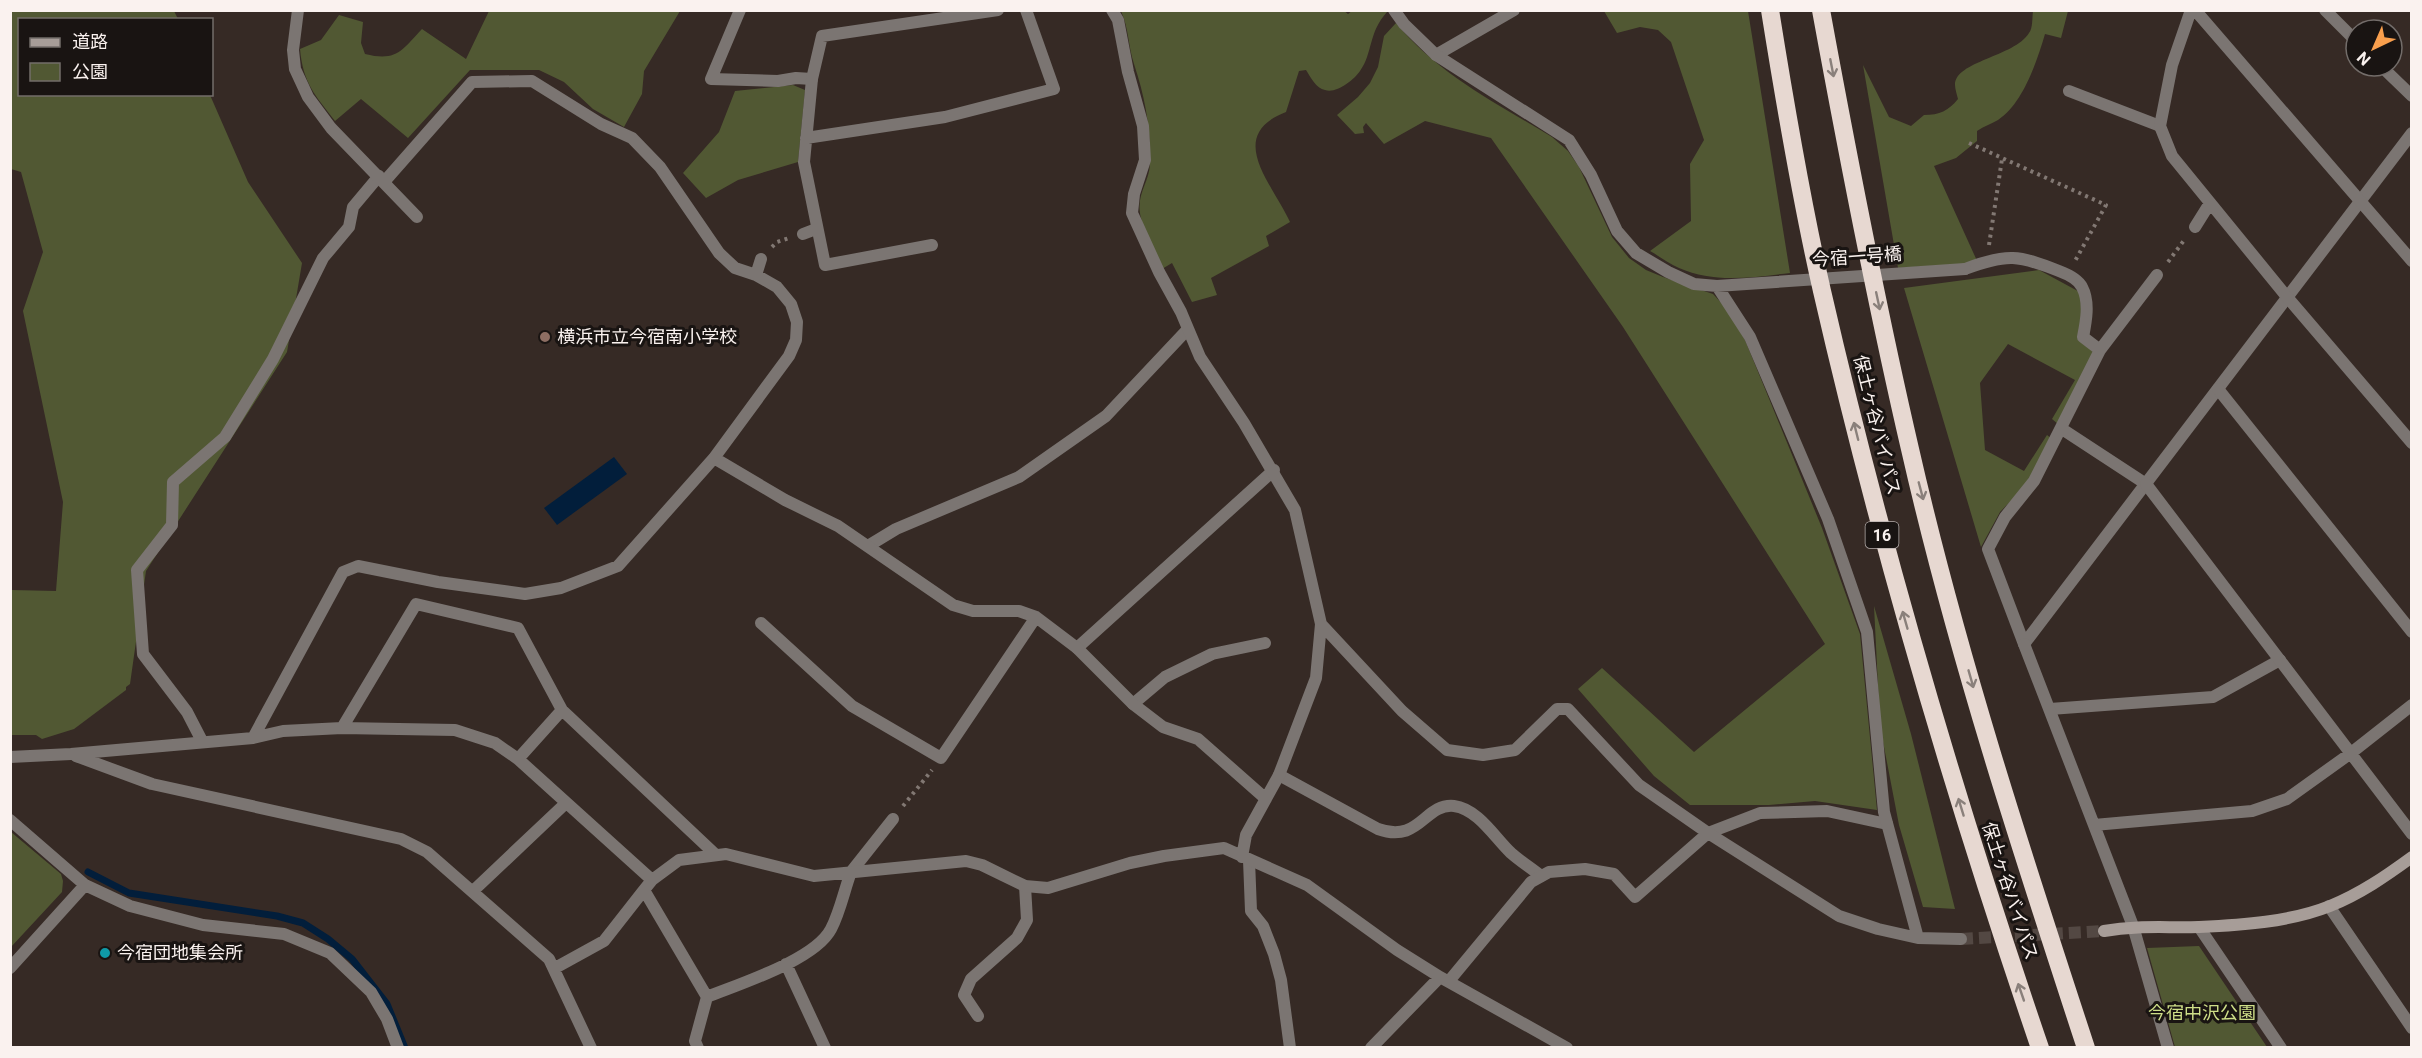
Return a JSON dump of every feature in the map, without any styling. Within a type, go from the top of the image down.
[{"type":"highway","name":"保土ヶ谷バイパス","points":[[1770,10],[1785,103],[1822,290],[1895,586],[1989,898],[2040,1047]]},
{"type":"highway","name":"保土ヶ谷バイパス","points":[[1821,10],[1856,200],[1910,451],[1954,618],[2003,789],[2086,1047]]},
{"type":"street","points":[[298,10],[293,50],[295,69],[308,97],[331,128],[417,217]]},
{"type":"street","points":[[740,10],[711,79],[778,81],[796,78],[812,79]]},
{"type":"street","points":[[932,245],[825,265],[804,162],[812,79],[822,36],[998,10]]},
{"type":"street","points":[[806,138],[945,117],[1054,89],[1026,10]]},
{"type":"street","points":[[1112,10],[1118,20],[1128,72],[1143,126],[1146,160],[1134,194],[1132,213],[1159,272],[1181,312],[1200,357],[1274,470],[1295,510],[1321,624],[1316,678],[1279,775],[1246,835],[1251,911],[1263,926],[1274,954],[1281,980],[1290,1047]]},
{"type":"street","name":"今宿一号橋","points":[[1394,10],[1404,24],[1436,55],[1569,140],[1591,175],[1617,231],[1635,253],[1694,284],[1717,286],[1965,268],[1987,260],[2016,256],[2067,274]]},
{"type":"street","points":[[1436,55],[1514,10]]},
{"type":"street","points":[[2412,261],[2193,10],[2172,65],[2160,126],[2172,156],[2287,297],[2412,442]]},
{"type":"street","points":[[2325,10],[2344,29]]},
{"type":"street","points":[[2393,78],[2412,96]]},
{"type":"street","points":[[202,741],[187,712],[144,654],[137,570],[172,525],[173,482],[225,437],[273,359],[323,258],[349,227],[352,207],[382,179],[472,82],[532,81],[601,124],[632,138],[660,167],[719,253],[735,268],[756,275],[777,286],[790,304],[797,322],[796,340],[789,356],[714,458],[618,566],[561,588],[525,594],[438,582],[358,566],[343,572],[253,738]]},
{"type":"street","points":[[2069,91],[2160,126]]},
{"type":"street","points":[[2024,644],[2412,133]]},
{"type":"street","points":[[2195,227],[2210,203]]},
{"type":"street","points":[[803,234],[816,229]]},
{"type":"street","points":[[756,275],[761,259]]},
{"type":"street","points":[[2067,274],[2082,285],[2087,301],[2084,338],[2100,350]]},
{"type":"street","points":[[2157,275],[2100,350],[2034,481],[2005,517],[1988,549],[2133,926],[2168,1047]]},
{"type":"street","points":[[1717,286],[1750,337],[1764,369],[1828,519],[1867,632],[1884,812],[1918,938]]},
{"type":"street","points":[[868,546],[896,529],[1019,477],[1106,416],[1187,330]]},
{"type":"street","points":[[2218,389],[2412,632]]},
{"type":"street","points":[[2062,429],[2146,484],[2412,834]]},
{"type":"street","points":[[714,458],[785,501],[838,526],[952,605],[973,611],[1019,611],[1035,617],[1077,648],[1133,704],[1163,728],[1198,739],[1266,799]]},
{"type":"street","points":[[1077,648],[1274,470]]},
{"type":"street","points":[[342,728],[416,604],[518,628],[562,710],[716,855]]},
{"type":"street","points":[[761,623],[852,706],[941,758],[1035,617]]},
{"type":"street","points":[[1321,624],[1402,711],[1447,750],[1484,754],[1515,750],[1557,709],[1568,710],[1639,785],[1708,833],[1839,916],[1878,929],[1918,938],[1961,939]]},
{"type":"street","points":[[1133,704],[1165,677],[1212,654],[1265,643]]},
{"type":"street","points":[[2050,709],[2213,697],[2280,660]]},
{"type":"street","points":[[2094,825],[2252,811],[2287,799],[2412,705]]},
{"type":"street","points":[[518,759],[562,710]]},
{"type":"street","points":[[10,757],[71,754],[253,738],[283,731],[342,728],[455,730],[495,744],[518,759],[567,802],[648,885],[707,997],[695,1041],[698,1047]]},
{"type":"street","points":[[71,754],[152,784],[401,839],[427,852],[549,959],[591,1047]]},
{"type":"street","points":[[1279,775],[1378,829],[1393,834],[1405,831],[1438,808],[1454,806],[1467,811],[1487,826],[1511,852],[1541,876]]},
{"type":"street","points":[[473,891],[567,802]]},
{"type":"street","points":[[1371,1047],[1444,979],[1532,882],[1549,872],[1585,869],[1614,874],[1635,897],[1708,833],[1760,813],[1827,811],[1887,824]]},
{"type":"street","points":[[707,997],[786,964],[814,949],[831,930],[851,872],[893,819]]},
{"type":"street","points":[[10,820],[85,885],[130,906],[204,925],[284,934],[330,953],[370,992],[387,1019],[398,1047]]},
{"type":"street","points":[[555,968],[604,941],[648,885],[679,860],[726,854],[814,876],[966,861],[982,865],[1025,886],[1048,888],[1164,855],[1224,848],[1246,835]]},
{"type":"street","points":[[1224,848],[1307,885],[1396,950],[1567,1047]]},
{"type":"street","points":[[2104,931],[2133,926],[2199,927],[2285,919],[2329,906],[2378,882],[2412,857]]},
{"type":"street","points":[[10,968],[85,885]]},
{"type":"street","points":[[978,1016],[964,995],[971,980],[1017,938],[1027,920],[1025,886]]},
{"type":"street","points":[[2329,906],[2412,1028]]},
{"type":"street","points":[[2199,927],[2281,1047]]},
{"type":"street","points":[[786,964],[825,1047]]},
{"type":"path","points":[[1969,142],[2106,205],[2067,274]]},
{"type":"path","points":[[1987,260],[2002,159]]},
{"type":"path","points":[[2157,275],[2195,227]]},
{"type":"path","points":[[761,259],[777,242],[803,234]]},
{"type":"path","points":[[893,819],[941,758]]},
{"type":"green space","points":[[1343,10],[1348,14],[1353,10],[1387,12],[1377,28],[1360,71],[1344,85],[1329,91],[1316,85],[1306,70],[1299,71],[1286,112],[1268,122],[1258,134],[1256,147],[1258,162],[1290,222],[1266,236],[1269,246],[1211,278],[1217,295],[1192,302],[1172,263],[1162,269],[1141,218],[1141,196],[1150,164],[1148,126],[1126,24],[1121,11]]},
{"type":"green space","points":[[10,11],[174,11],[178,18],[18,18],[18,96],[210,96],[248,182],[302,263],[287,352],[146,571],[130,684],[126,690],[74,729],[42,739],[36,735],[11,735],[11,590],[56,591],[63,502],[23,311],[43,252],[21,172],[11,169]]},
{"type":"green space","points":[[489,11],[680,11],[644,71],[642,94],[624,127],[593,109],[564,82],[539,70],[470,70],[408,138],[361,99],[335,121],[307,80],[300,49],[321,40],[339,15],[363,22],[361,43],[365,54],[392,55],[404,48],[422,29],[466,59]]},
{"type":"green space","points":[[1604,11],[1748,11],[1790,273],[1734,278],[1706,276],[1679,268],[1650,251],[1691,221],[1690,164],[1704,140],[1671,42],[1658,30],[1640,27],[1617,33]]},
{"type":"green space","points":[[2033,11],[2068,11],[2061,38],[2045,34],[2028,81],[2007,113],[1977,131],[1977,141],[1956,158],[1934,166],[1978,263],[1898,268],[1863,65],[1889,117],[1911,126],[1924,115],[1943,112],[1958,99],[1955,85],[1964,70],[2022,41],[2032,26]]},
{"type":"green space","points":[[1396,23],[1430,58],[1449,73],[1552,137],[1568,151],[1579,167],[1612,237],[1629,258],[1646,270],[1713,294],[1728,310],[1745,340],[1822,528],[1860,634],[1877,810],[1815,801],[1769,805],[1690,805],[1654,776],[1578,689],[1602,668],[1694,752],[1825,644],[1623,327],[1491,138],[1425,121],[1384,144],[1366,123],[1363,127],[1364,133],[1355,134],[1337,115],[1370,83],[1378,67],[1384,36]]},
{"type":"green space","points":[[793,85],[805,90],[798,162],[738,180],[706,198],[683,173],[719,132],[735,91]]},
{"type":"green space","points":[[2039,270],[2087,296],[2092,312],[2088,346],[2096,356],[2058,424],[2052,419],[2075,380],[2008,344],[1980,383],[1985,450],[2024,471],[2047,435],[2053,440],[2034,477],[2000,512],[1981,547],[1904,288]]},
{"type":"green space","points":[[1874,606],[1911,734],[1955,909],[1923,907],[1899,825],[1880,726]]},
{"type":"green space","points":[[11,832],[61,874],[63,881],[62,892],[11,947]]},
{"type":"green space","name":"今宿中沢公園","points":[[2199,946],[2267,1047],[2175,1047],[2147,948]]},
{"type":"water","points":[[614,457],[627,474],[557,525],[544,508]]},
{"type":"waterway","points":[[88,872],[129,893],[277,916],[303,923],[328,939],[352,959],[387,1004],[405,1048]]},
{"type":"tunnel","points":[[1961,939],[2104,931]]},
{"type":"place","name":"横浜市立今宿南小学校","points":[[545,337]]},
{"type":"place","name":"今宿団地集会所","points":[[105,953]]}]
